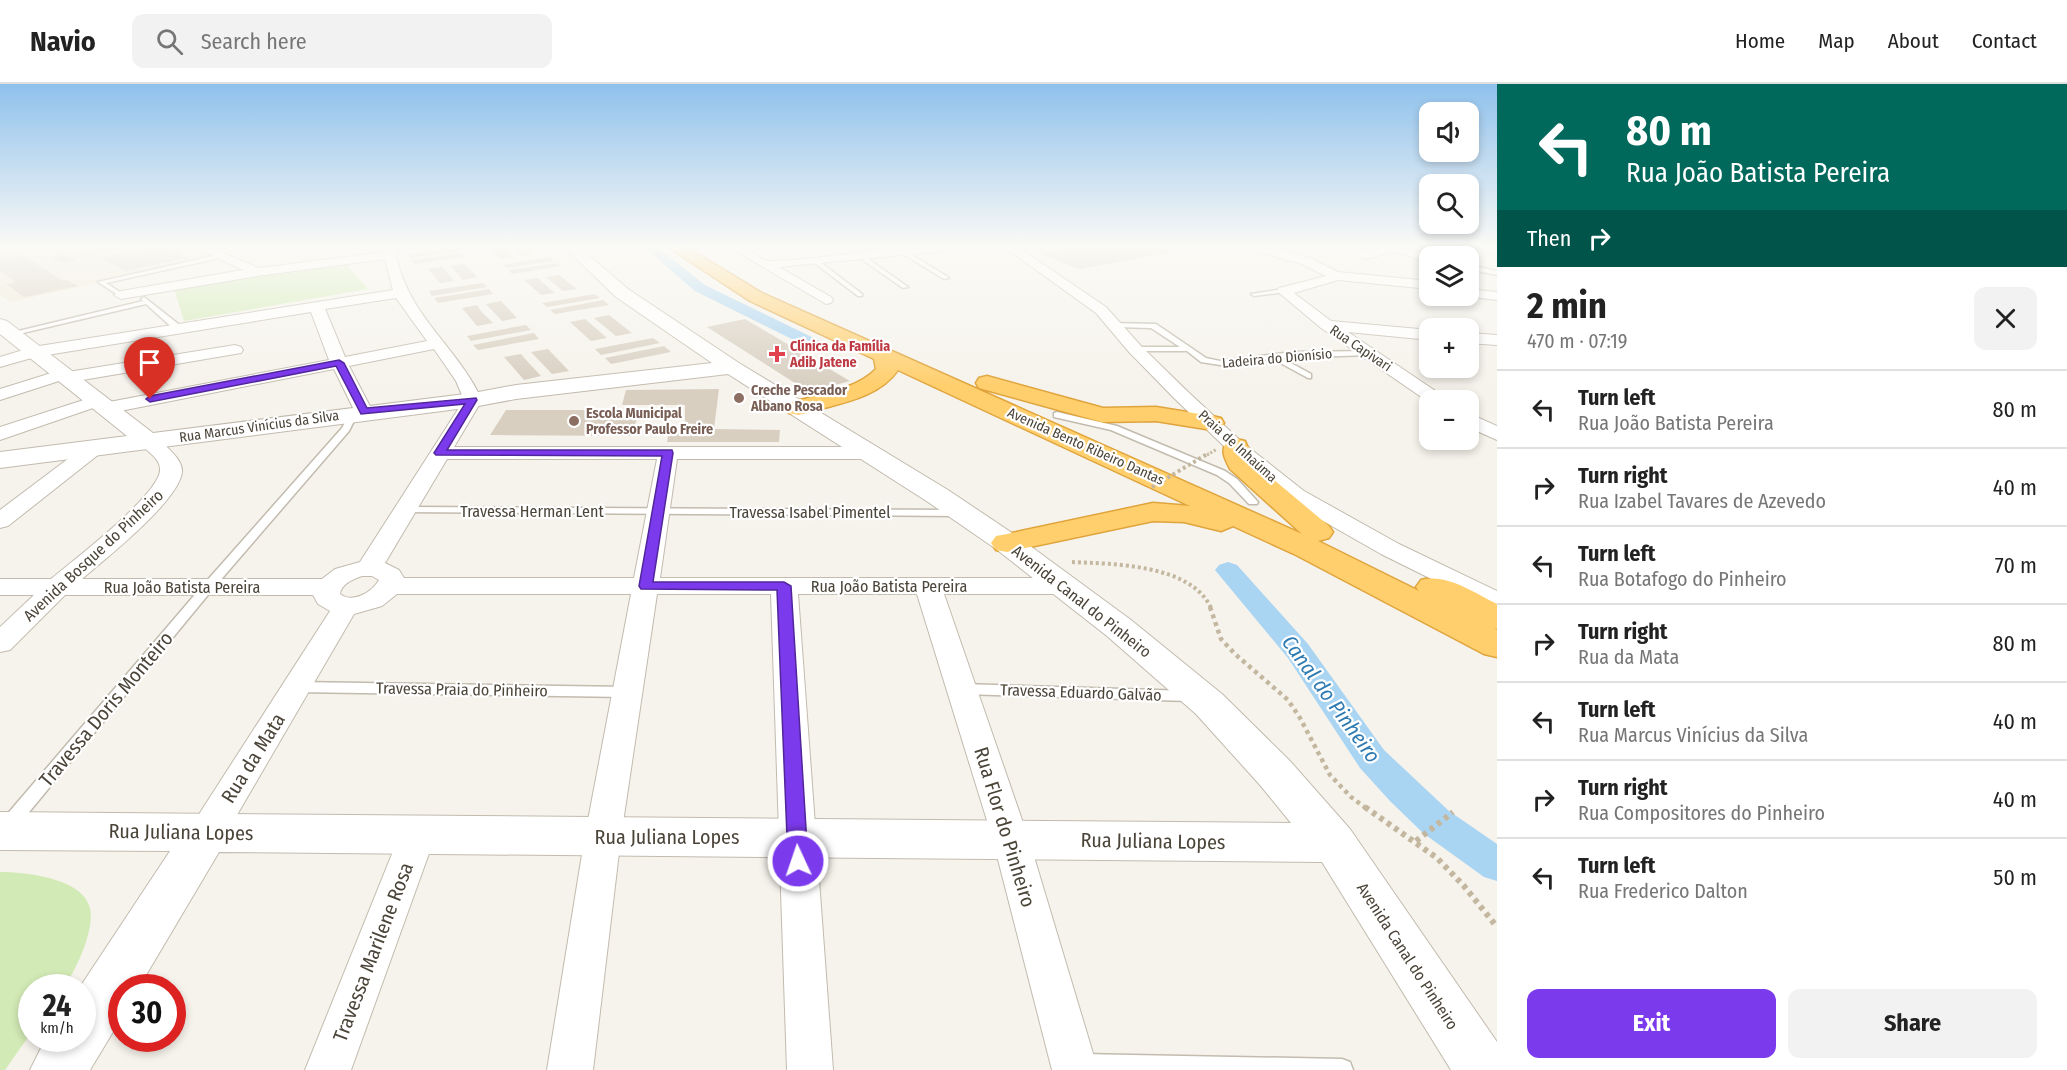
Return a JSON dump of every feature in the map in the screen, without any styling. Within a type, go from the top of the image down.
[{"type":"highway","name":"Avenida Bento Ribeiro Dantas","points":[[748,293],[1167,482],[1345,566],[1497,645]]},
{"type":"highway","name":"Avenida Bento Ribeiro Dantas","points":[[773,293],[985,383],[1253,502],[1497,618]]},
{"type":"highway","points":[[798,408],[862,388],[879,380],[887,369],[884,356]]},
{"type":"highway","points":[[985,383],[1102,415],[1156,414],[1212,423]]},
{"type":"highway","points":[[1156,414],[1180,394]]},
{"type":"highway","points":[[1226,448],[1244,469],[1318,532]]},
{"type":"highway","points":[[1017,551],[1153,512],[1184,513],[1225,523],[1345,566]]},
{"type":"street","points":[[121,295],[132,293]]},
{"type":"street","points":[[0,362],[33,352],[400,293]]},
{"type":"street","points":[[369,568],[472,400],[469,389],[400,293]]},
{"type":"street","name":"Avenida Canal do Pinheiro","points":[[622,293],[732,367],[962,513],[1017,551],[1144,647],[1200,696],[1275,773],[1334,843],[1483,1070]]},
{"type":"street","points":[[814,293],[826,300]]},
{"type":"street","name":"Praia de Inhaúma","points":[[1079,293],[1091,301],[1135,349],[1212,423],[1226,448],[1326,515],[1497,601]]},
{"type":"street","name":"Rua Capivari","points":[[1286,293],[1326,325],[1423,390]]},
{"type":"street","points":[[1479,294],[1497,296]]},
{"type":"street","points":[[317,307],[359,413]]},
{"type":"street","points":[[230,321],[241,382]]},
{"type":"street","points":[[1326,325],[1419,334]]},
{"type":"street","name":"Avenida Bosque do Pinheiro","points":[[0,643],[150,504],[168,483],[172,470],[167,460],[148,441],[4,331]]},
{"type":"street","points":[[1479,339],[1497,340]]},
{"type":"street","points":[[0,434],[100,404],[241,382],[437,344]]},
{"type":"street","points":[[0,395],[63,377],[235,350]]},
{"type":"street","name":"Rua Marcus Vinícius da Silva","points":[[0,460],[472,400],[516,392],[732,367]]},
{"type":"street","points":[[1479,425],[1497,434]]},
{"type":"street","points":[[0,521],[96,447]]},
{"type":"street","points":[[440,453],[867,453]]},
{"type":"street","points":[[570,1070],[603,836],[668,453]]},
{"type":"street","points":[[337,596],[333,581],[350,572],[369,568],[378,569],[390,575],[390,586]]},
{"type":"street","name":"Rua João Batista Pereira","points":[[0,587],[208,587],[337,596],[368,602],[385,592],[390,586],[1064,586]]},
{"type":"street","points":[[784,586],[810,1070]]},
{"type":"street","name":"Rua Flor do Pinheiro","points":[[928,586],[1011,840],[1074,1068]]},
{"type":"street","name":"Rua da Mata","points":[[96,1010],[296,687],[337,596]]},
{"type":"street","name":"Rua Juliana Lopes","points":[[2,831],[1334,843]]},
{"type":"street","name":"Travessa Marilene Rosa","points":[[328,1070],[418,834]]},
{"type":"street","points":[[58,1070],[69,1052]]},
{"type":"lane","points":[[138,293],[179,329]]},
{"type":"lane","points":[[1254,294],[1264,293]]},
{"type":"lane","points":[[4,331],[148,303]]},
{"type":"lane","name":"Ladeira do Dionísio","points":[[1115,325],[1153,326],[1204,360],[1220,363],[1315,353],[1370,353]]},
{"type":"lane","points":[[1135,349],[1189,349]]},
{"type":"lane","points":[[1274,356],[1308,376]]},
{"type":"lane","name":"Travessa Doris Monteiro","points":[[2,831],[208,587],[359,413]]},
{"type":"lane","name":"Travessa Herman Lent","points":[[405,510],[658,512]]},
{"type":"lane","name":"Travessa Isabel Pimentel","points":[[658,512],[962,513]]},
{"type":"lane","name":"Travessa Praia do Pinheiro","points":[[296,687],[627,692]]},
{"type":"lane","name":"Travessa Eduardo Galvão","points":[[962,689],[1200,696]]},
{"type":"lane","points":[[1074,1068],[1342,1070]]},
{"type":"path","points":[[1152,487],[1226,448]]},
{"type":"path","points":[[1017,551],[1128,565],[1169,576],[1196,590],[1211,606],[1222,641],[1279,690],[1296,709],[1330,775],[1354,797],[1416,841],[1448,868],[1497,927]]},
{"type":"path","points":[[1416,841],[1453,812]]},
{"type":"shaded area","points":[[0,293],[52,293],[10,302]]},
{"type":"green space","points":[[175,293],[345,293],[184,321]]},
{"type":"green space","points":[[0,872],[38,875],[65,883],[85,898],[90,908],[90,927],[72,974],[18,974],[18,1052],[5,1070],[0,1070]]},
{"type":"building","points":[[18,293],[44,293],[24,297]]},
{"type":"building","points":[[430,293],[450,293],[432,296]]},
{"type":"building","points":[[464,293],[493,294],[438,303],[434,298]]},
{"type":"building","points":[[595,294],[600,298],[547,307],[542,303]]},
{"type":"building","points":[[603,300],[609,305],[555,314],[550,310]]},
{"type":"building","points":[[501,301],[517,318],[502,321],[486,304]]},
{"type":"building","points":[[477,305],[493,323],[477,326],[462,308]]},
{"type":"building","points":[[609,315],[632,333],[616,336],[594,318]]},
{"type":"building","points":[[585,319],[607,338],[591,341],[570,322]]},
{"type":"building","name":"Clínica da Família Adib Jatene","points":[[745,319],[850,381],[809,392],[707,327]]},
{"type":"building","points":[[526,325],[531,330],[471,341],[467,336]]},
{"type":"building","points":[[534,333],[539,339],[478,350],[473,345]]},
{"type":"building","points":[[653,338],[660,343],[601,355],[595,349]]},
{"type":"building","points":[[664,346],[671,352],[611,364],[605,358]]},
{"type":"building","points":[[548,349],[569,371],[552,374],[531,352]]},
{"type":"building","points":[[521,354],[541,376],[524,380],[504,357]]},
{"type":"building","points":[[719,389],[714,429],[780,430],[779,442],[667,442],[669,430],[685,429],[685,405],[622,405],[626,390]]},
{"type":"building","points":[[506,410],[640,410],[631,436],[490,435]]},
{"type":"waterway","name":"Canal do Pinheiro","points":[[710,293],[820,347]]},
{"type":"waterway","name":"Canal do Pinheiro","points":[[1228,570],[1298,651],[1372,759],[1436,822],[1497,865]]},
{"type":"place","name":"Clínica da Família Adib Jatene","points":[[777,354]]},
{"type":"place","name":"Creche Pescador Albano Rosa","points":[[739,398]]},
{"type":"place","name":"Escola Municipal Professor Paulo Freire","points":[[574,421]]},
{"type":"route","points":[[150,399],[339,363],[364,412],[472,400],[440,453],[668,453],[645,586],[784,586],[798,861]]}]
